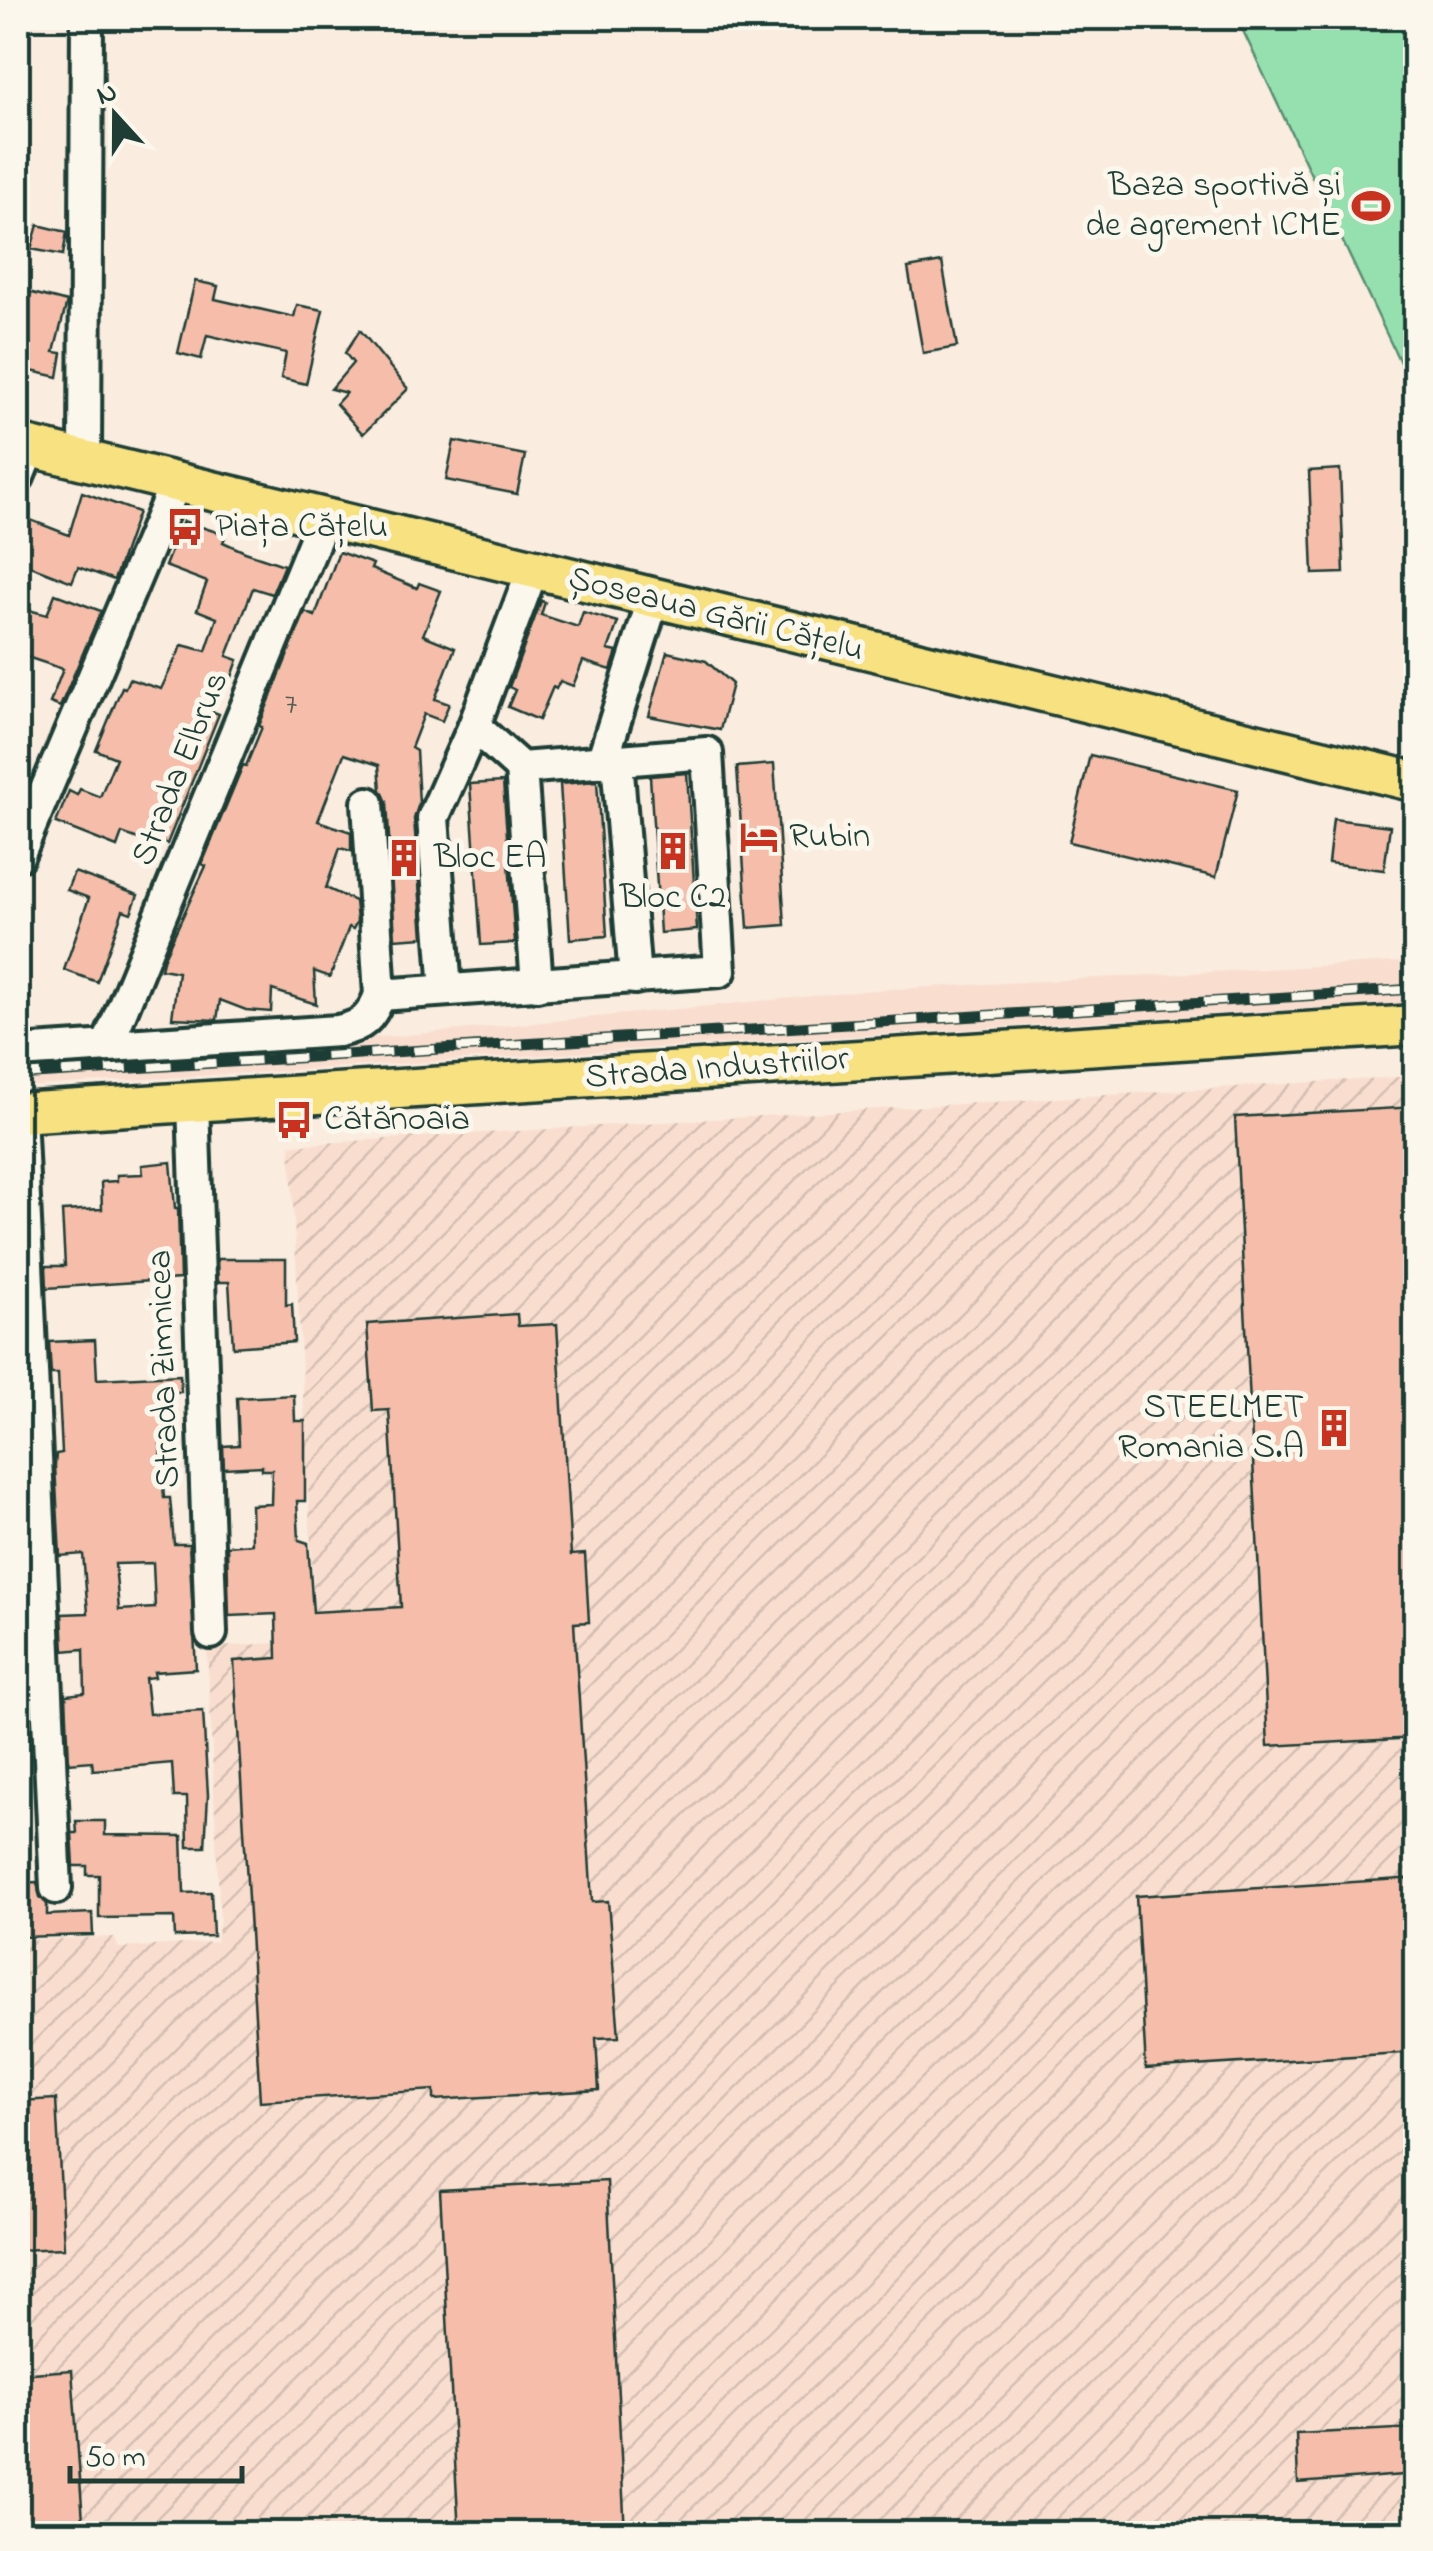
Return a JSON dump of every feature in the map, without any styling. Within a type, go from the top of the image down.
[{"type":"main road","name":"Șoseaua Gării Cățelu","points":[[22,456],[84,460],[1416,782]]},
{"type":"main road","name":"Strada Industriilor","points":[[19,1113],[1416,1025]]},
{"type":"street","points":[[84,460],[88,18]]},
{"type":"street","points":[[18,856],[176,484]]},
{"type":"street","name":"Strada Elbrus","points":[[108,1046],[324,520]]},
{"type":"street","points":[[446,990],[434,818],[474,726],[532,570]]},
{"type":"street","points":[[635,978],[609,761],[653,600]]},
{"type":"street","points":[[474,726],[521,768],[536,985]]},
{"type":"street","points":[[380,995],[720,971],[707,753],[521,768]]},
{"type":"street","points":[[18,1052],[355,1028],[373,1014],[380,995],[368,803]]},
{"type":"street","name":"Strada Zimnicea","points":[[193,1102],[211,1633]]},
{"type":"street","points":[[19,1113],[56,1888]]},
{"type":"shaded area","points":[[1415,961],[1415,1002],[18,1087],[18,1057],[398,1036],[874,990]]},
{"type":"shaded area","points":[[1415,1076],[1415,2533],[18,2533],[18,1940],[114,1937],[119,1948],[216,1942],[220,1919],[207,1648],[316,1640],[290,1145]]},
{"type":"green space","name":"Baza sportivă și de agrement ICME","points":[[1237,18],[1415,18],[1415,394]]},
{"type":"building","points":[[38,225],[67,232],[63,255],[31,249]]},
{"type":"building","points":[[942,262],[957,347],[923,353],[908,268]]},
{"type":"building","points":[[195,281],[218,286],[215,299],[294,317],[297,305],[323,310],[306,384],[281,378],[286,353],[207,335],[201,359],[178,353]]},
{"type":"building","points":[[21,290],[67,302],[54,352],[62,353],[58,377],[18,368]]},
{"type":"building","points":[[360,330],[408,389],[363,434],[336,404],[346,393],[331,389],[353,363],[345,353]]},
{"type":"building","points":[[454,441],[525,455],[517,494],[446,480]]},
{"type":"building","points":[[1340,469],[1344,573],[1313,574],[1309,471]]},
{"type":"building","points":[[82,492],[138,512],[114,580],[78,567],[72,582],[18,561],[18,515],[69,535]]},
{"type":"building","points":[[183,521],[226,535],[223,542],[284,565],[272,594],[253,588],[227,656],[238,660],[232,677],[226,674],[211,711],[219,714],[167,844],[154,839],[152,844],[122,833],[117,847],[56,823],[69,791],[77,795],[80,789],[100,797],[116,758],[96,750],[122,687],[129,679],[161,689],[182,645],[206,651],[217,618],[197,610],[207,582],[165,566]]},
{"type":"building","points":[[339,552],[373,564],[371,569],[417,588],[419,583],[441,591],[423,635],[455,648],[435,699],[449,704],[442,721],[424,714],[411,748],[416,751],[419,803],[414,819],[423,937],[395,939],[387,802],[381,790],[379,765],[344,754],[318,821],[351,832],[351,851],[340,848],[326,888],[355,901],[357,921],[353,929],[349,927],[330,977],[314,971],[316,1004],[272,990],[271,1012],[246,1010],[220,1000],[217,1020],[172,1018],[178,972],[161,969],[164,957],[206,866],[202,864],[262,727],[259,726],[305,612],[315,616]]},
{"type":"building","points":[[55,594],[101,611],[60,707],[50,703],[63,669],[18,654],[18,607],[47,615]]},
{"type":"building","points":[[541,601],[545,602],[541,615],[578,627],[583,612],[618,622],[608,650],[617,652],[611,670],[583,661],[573,686],[560,681],[556,689],[553,687],[539,720],[508,707],[515,690],[509,687]]},
{"type":"building","points":[[667,652],[706,661],[732,684],[720,730],[649,716]]},
{"type":"building","points":[[1090,755],[1238,790],[1216,877],[1069,842]]},
{"type":"building","points":[[774,764],[785,925],[748,928],[737,767]]},
{"type":"building","name":"Bloc C2","points":[[687,773],[697,930],[660,933],[650,776]]},
{"type":"building","points":[[597,781],[607,936],[570,939],[560,784]]},
{"type":"building","points":[[503,782],[515,943],[481,945],[470,784]]},
{"type":"building","points":[[1333,819],[1390,826],[1384,870],[1328,863]]},
{"type":"building","points":[[74,872],[138,895],[131,913],[123,910],[97,982],[64,970],[89,898],[67,890]]},
{"type":"building","name":"STEELMET Romania S.A","points":[[1416,1107],[1416,1738],[1268,1746],[1235,1117]]},
{"type":"building","points":[[171,1162],[178,1208],[180,1279],[47,1288],[46,1266],[65,1266],[62,1211],[102,1209],[101,1182],[117,1181],[117,1175],[143,1174],[142,1165]]},
{"type":"building","points":[[217,1259],[286,1259],[286,1305],[292,1304],[294,1342],[233,1347],[229,1282],[218,1282]]},
{"type":"building","points":[[517,1314],[518,1326],[557,1324],[571,1555],[585,1554],[589,1622],[574,1623],[592,1902],[608,1901],[619,2037],[596,2038],[599,2090],[434,2100],[434,2090],[260,2101],[234,1661],[277,1658],[276,1614],[229,1616],[227,1546],[252,1544],[251,1505],[271,1504],[272,1470],[262,1470],[262,1466],[224,1468],[223,1446],[239,1445],[237,1398],[294,1395],[295,1421],[305,1421],[305,1501],[297,1501],[299,1540],[308,1543],[313,1612],[401,1607],[389,1410],[373,1411],[367,1324]]},
{"type":"building","points":[[95,1340],[97,1379],[180,1375],[181,1392],[174,1392],[175,1434],[164,1434],[165,1445],[160,1445],[164,1498],[170,1498],[174,1544],[189,1544],[196,1669],[154,1672],[155,1677],[145,1678],[149,1714],[203,1711],[208,1795],[205,1847],[188,1847],[187,1797],[174,1797],[172,1763],[93,1770],[92,1761],[69,1763],[66,1695],[85,1693],[84,1649],[64,1651],[62,1614],[88,1613],[83,1554],[60,1556],[55,1466],[56,1454],[62,1453],[58,1374],[51,1374],[49,1342]],"holes":[[[153,1563],[155,1608],[119,1610],[115,1564]]]},
{"type":"building","points":[[76,1821],[105,1821],[105,1835],[182,1836],[184,1893],[211,1892],[213,1936],[175,1937],[174,1917],[99,1918],[99,1875],[87,1875],[87,1866],[74,1866],[72,1833],[77,1833]]},
{"type":"building","points":[[1416,1878],[1416,2052],[1146,2069],[1136,1896]]},
{"type":"building","points":[[37,1882],[40,1897],[47,1904],[47,1915],[92,1913],[93,1935],[18,1937],[18,1883]]},
{"type":"building","points":[[56,2099],[64,2248],[18,2250],[18,2101]]},
{"type":"building","points":[[607,2181],[625,2534],[459,2534],[440,2190]]},
{"type":"building","points":[[72,2370],[84,2534],[18,2534],[18,2374]]},
{"type":"building","points":[[1416,2428],[1416,2474],[1298,2483],[1296,2434]]},
{"type":"railway","points":[[18,1075],[1416,989]]},
{"type":"place","name":"Baza sportivă și de agrement ICME","points":[[1371,206]]},
{"type":"place","name":"Piața Cățelu","points":[[185,527]]},
{"type":"place","name":"Rubin","points":[[759,837]]},
{"type":"place","name":"Bloc C2","points":[[673,851]]},
{"type":"place","name":"Bloc EA","points":[[404,858]]},
{"type":"place","name":"Cătănoaia","points":[[294,1120]]},
{"type":"place","name":"STEELMET Romania S.A","points":[[1334,1428]]}]
